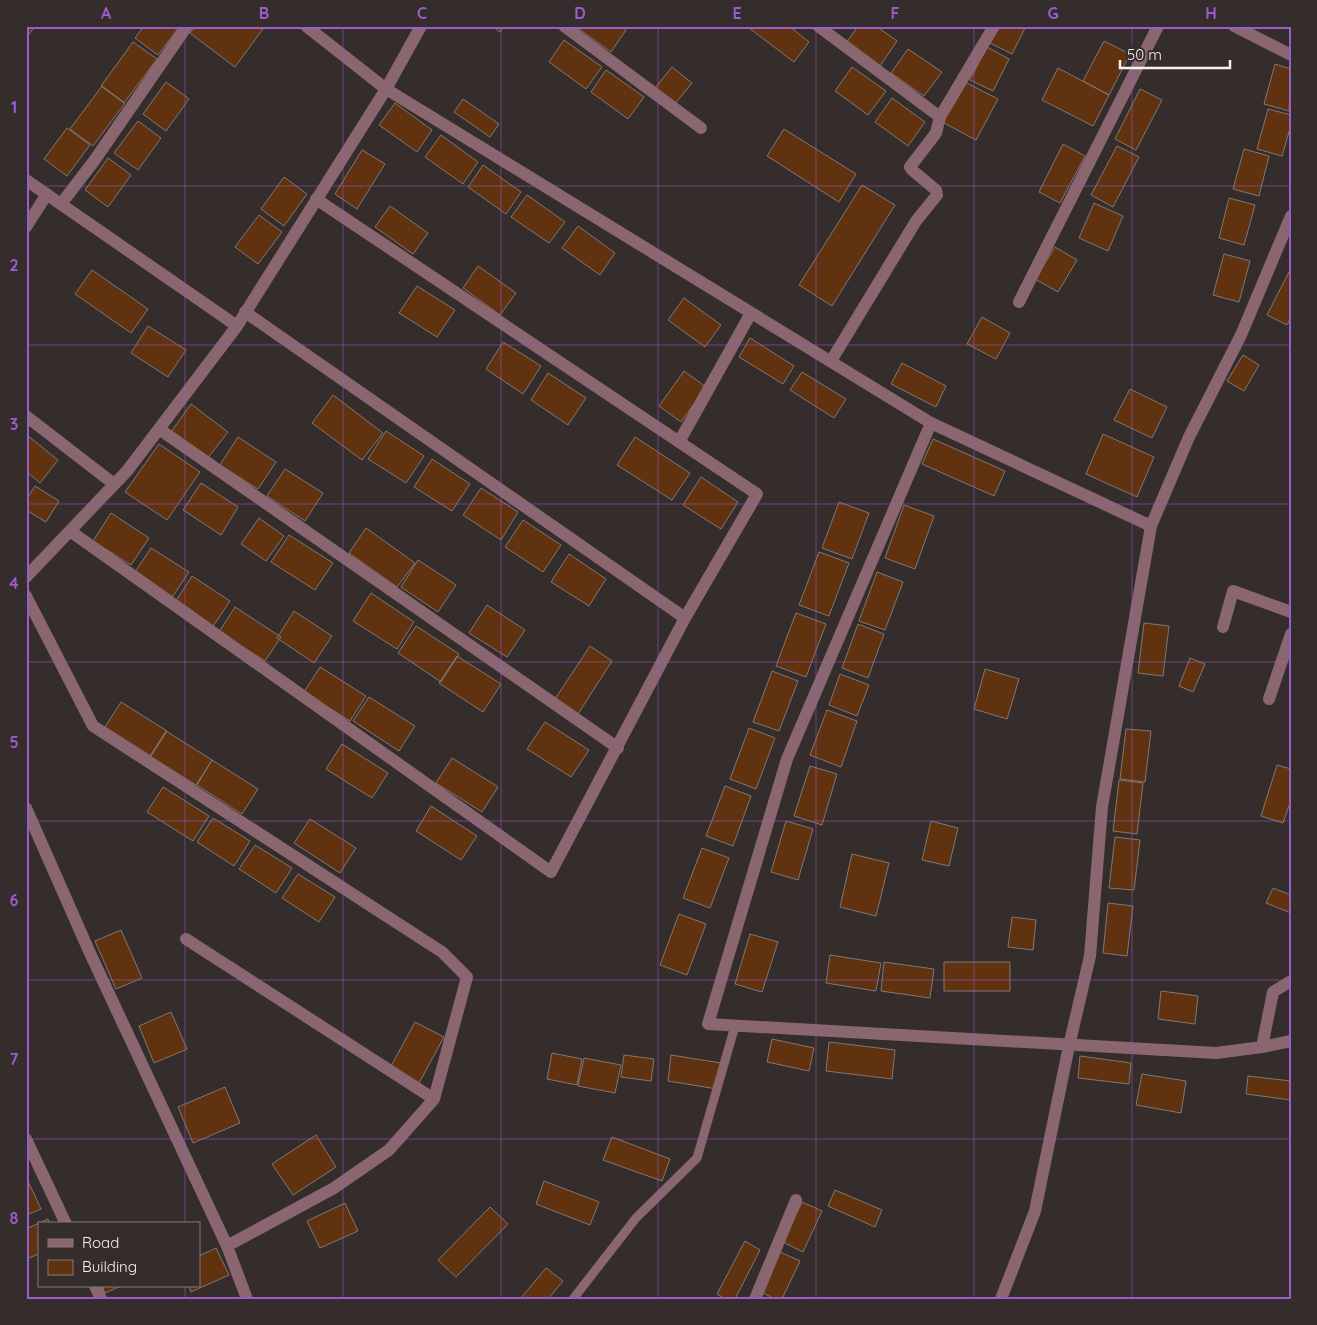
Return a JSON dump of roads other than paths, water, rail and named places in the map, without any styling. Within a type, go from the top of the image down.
[{"type":"street","points":[[60,204],[94,161],[187,26]]},
{"type":"street","points":[[306,26],[386,89],[931,423],[1151,526]]},
{"type":"street","points":[[26,576],[127,471],[237,326],[386,89],[421,26]]},
{"type":"street","points":[[564,26],[701,128]]},
{"type":"street","points":[[818,26],[940,117]]},
{"type":"street","points":[[831,361],[916,221],[937,195],[936,190],[910,167],[936,133],[940,117],[994,26]]},
{"type":"street","points":[[1019,302],[1158,26]]},
{"type":"street","points":[[1234,26],[1291,55]]},
{"type":"street","points":[[26,180],[237,326]]},
{"type":"street","points":[[26,227],[47,194]]},
{"type":"street","points":[[70,531],[551,872],[685,618],[757,494],[316,199]]},
{"type":"street","points":[[1002,1298],[1034,1211],[1068,1046],[1090,956],[1102,808],[1151,526],[1189,437],[1241,335],[1291,216]]},
{"type":"street","points":[[245,312],[685,618]]},
{"type":"street","points":[[678,442],[751,313]]},
{"type":"street","points":[[26,416],[114,484]]},
{"type":"street","points":[[931,423],[787,758],[708,1024],[1216,1053],[1291,1041]]},
{"type":"street","points":[[159,429],[618,748]]},
{"type":"street","points":[[1223,626],[1233,591],[1291,612]]},
{"type":"street","points":[[26,596],[93,726],[442,952],[467,977],[434,1099],[389,1150],[334,1188],[227,1246]]},
{"type":"street","points":[[1269,699],[1291,634]]},
{"type":"street","points":[[26,808],[89,952],[227,1246],[247,1299]]},
{"type":"street","points":[[186,939],[434,1099]]},
{"type":"street","points":[[1262,1047],[1273,992],[1291,981]]},
{"type":"street","points":[[26,1139],[65,1222]]},
{"type":"street","points":[[755,1299],[796,1200]]},
{"type":"lane","points":[[573,1299],[636,1218],[697,1158],[735,1026]]}]
